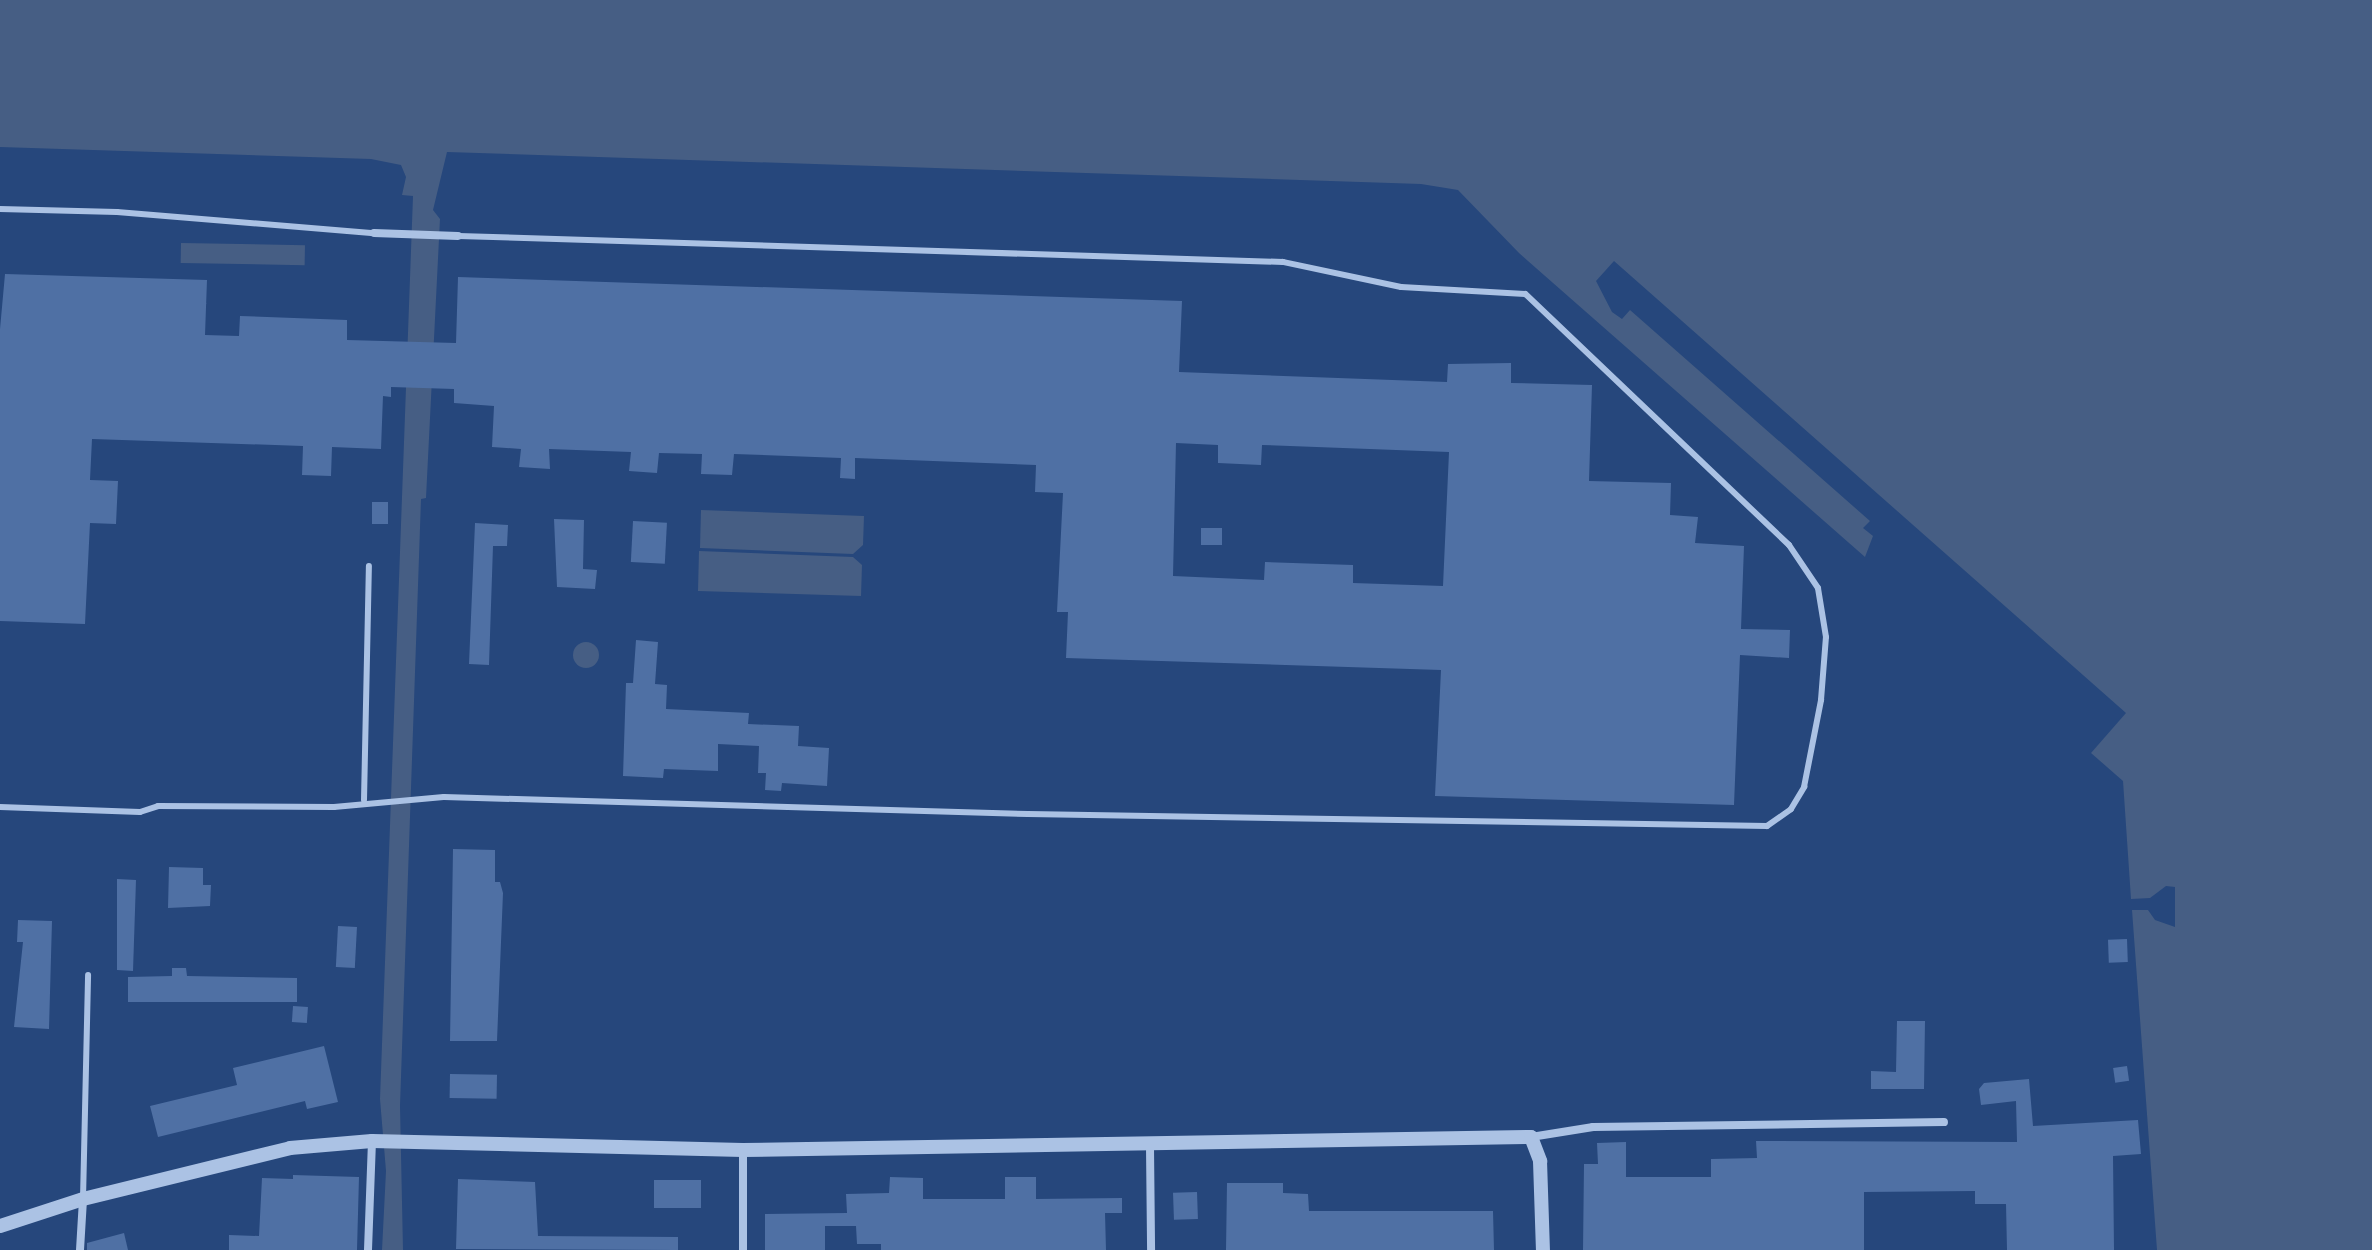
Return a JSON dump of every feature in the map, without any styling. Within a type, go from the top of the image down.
[{"type":"street","points":[[374,233],[458,236]]},
{"type":"street","points":[[0,1226],[83,1199],[290,1148],[376,1141],[743,1150],[1150,1147],[1531,1137],[1593,1127],[1944,1122]]},
{"type":"street","points":[[1531,1137],[1540,1161],[1543,1250]]},
{"type":"street","points":[[368,1250],[376,1141]]},
{"type":"street","points":[[1150,1147],[1151,1250]]},
{"type":"street","points":[[743,1150],[743,1250]]},
{"type":"street","points":[[80,1250],[83,1199]]},
{"type":"lane","points":[[0,209],[117,212],[374,233]]},
{"type":"lane","points":[[0,807],[140,812],[158,806],[334,807],[364,800],[444,797],[1044,814],[1767,826],[1791,809],[1804,787],[1821,700],[1826,637],[1818,588],[1789,545],[1525,294],[1401,287],[1283,262],[458,236]]},
{"type":"lane","points":[[364,800],[369,566]]},
{"type":"lane","points":[[83,1199],[88,975]]},
{"type":"water","points":[[0,0],[2372,0],[2372,1250],[2157,1250],[2132,910],[2148,910],[2155,920],[2175,927],[2175,887],[2166,886],[2150,898],[2131,899],[2123,781],[2091,753],[2126,713],[1614,261],[1596,281],[1612,312],[1622,319],[1630,310],[1870,521],[1863,528],[1873,536],[1865,557],[1519,253],[1458,190],[1421,184],[447,152],[433,210],[440,219],[426,498],[421,499],[400,1106],[403,1250],[382,1250],[386,1171],[380,1099],[413,196],[402,195],[406,177],[401,165],[371,159],[0,147]]},
{"type":"water","points":[[181,243],[305,245],[305,265],[181,263]]},
{"type":"water","points":[[701,510],[864,516],[863,545],[853,554],[700,548]]},
{"type":"water","points":[[699,551],[853,557],[862,565],[861,596],[698,591]]},
{"type":"water","points":[[586,642],[595,646],[599,655],[595,664],[586,668],[577,664],[573,655],[577,646]]},
{"type":"building","points":[[5,274],[207,280],[205,335],[239,336],[240,316],[347,320],[347,340],[456,343],[458,277],[1182,301],[1179,372],[1447,382],[1448,364],[1511,363],[1511,383],[1592,385],[1589,481],[1671,483],[1670,515],[1698,517],[1695,543],[1744,546],[1741,629],[1790,630],[1789,658],[1740,655],[1734,805],[1435,796],[1441,670],[1066,658],[1068,612],[1057,612],[1063,493],[1035,492],[1036,465],[855,458],[855,479],[840,478],[841,458],[734,454],[732,475],[701,474],[702,454],[659,453],[657,473],[629,471],[631,452],[549,449],[550,469],[519,467],[521,449],[492,447],[494,406],[454,403],[454,389],[391,387],[391,397],[383,396],[381,449],[332,447],[331,476],[302,475],[303,446],[92,439],[90,480],[118,481],[116,524],[90,523],[85,624],[0,621],[0,329]],"holes":[[[1176,443],[1218,445],[1218,463],[1261,465],[1262,445],[1449,452],[1443,586],[1353,583],[1353,565],[1265,562],[1264,580],[1173,576]]]},
{"type":"building","points":[[372,502],[388,502],[388,524],[372,524]]},
{"type":"building","points":[[554,519],[584,520],[583,569],[597,570],[595,589],[557,587]]},
{"type":"building","points":[[633,521],[667,523],[665,564],[631,562]]},
{"type":"building","points":[[475,523],[508,525],[507,546],[493,546],[489,665],[469,664]]},
{"type":"building","points":[[1201,528],[1222,528],[1222,545],[1201,545]]},
{"type":"building","points":[[636,640],[658,642],[655,684],[667,685],[666,709],[749,713],[748,724],[799,726],[798,746],[829,748],[827,786],[782,783],[781,791],[765,790],[766,773],[758,773],[759,746],[718,744],[718,771],[664,769],[663,778],[623,776],[626,683],[633,683]]},
{"type":"building","points":[[453,849],[495,850],[495,882],[500,882],[503,893],[497,1041],[450,1041]]},
{"type":"building","points":[[169,867],[203,868],[203,885],[211,885],[210,906],[168,908]]},
{"type":"building","points":[[117,879],[136,880],[133,971],[117,970]]},
{"type":"building","points":[[18,920],[52,921],[49,1029],[14,1027],[23,942],[17,942]]},
{"type":"building","points":[[338,926],[357,927],[355,968],[336,967]]},
{"type":"building","points":[[2127,939],[2128,962],[2109,963],[2108,940]]},
{"type":"building","points":[[172,968],[186,968],[187,976],[297,978],[297,1002],[128,1002],[128,977],[172,976]]},
{"type":"building","points":[[293,1006],[308,1007],[307,1023],[292,1022]]},
{"type":"building","points":[[1897,1021],[1925,1021],[1924,1089],[1871,1089],[1871,1071],[1896,1072]]},
{"type":"building","points":[[324,1046],[338,1102],[307,1109],[305,1101],[158,1137],[150,1106],[237,1085],[233,1068]]},
{"type":"building","points":[[2127,1066],[2129,1081],[2115,1083],[2113,1068]]},
{"type":"building","points":[[450,1074],[497,1075],[497,1099],[450,1098]]},
{"type":"building","points":[[2029,1079],[2033,1126],[2138,1120],[2141,1154],[2113,1156],[2114,1250],[2007,1250],[2006,1204],[1975,1204],[1975,1191],[1864,1192],[1864,1250],[1583,1250],[1584,1164],[1598,1164],[1597,1143],[1626,1142],[1626,1177],[1711,1177],[1711,1159],[1757,1158],[1756,1141],[2017,1142],[2016,1101],[1981,1105],[1979,1089],[1984,1083]]},
{"type":"building","points":[[293,1175],[359,1177],[357,1250],[229,1250],[229,1235],[259,1236],[262,1178],[293,1179]]},
{"type":"building","points":[[890,1177],[923,1178],[923,1199],[1005,1199],[1005,1177],[1036,1177],[1036,1199],[1122,1198],[1122,1213],[1105,1213],[1106,1250],[881,1250],[881,1244],[857,1244],[856,1226],[825,1226],[825,1250],[765,1250],[765,1214],[847,1213],[846,1194],[889,1193]]},
{"type":"building","points":[[458,1179],[535,1182],[538,1236],[678,1237],[678,1250],[456,1249]]},
{"type":"building","points":[[654,1180],[701,1180],[701,1208],[654,1208]]},
{"type":"building","points":[[1227,1183],[1283,1183],[1283,1193],[1308,1194],[1309,1211],[1493,1211],[1494,1250],[1226,1250]]},
{"type":"building","points":[[1197,1192],[1198,1219],[1174,1220],[1173,1193]]},
{"type":"building","points":[[124,1233],[128,1250],[87,1250],[87,1243]]}]
